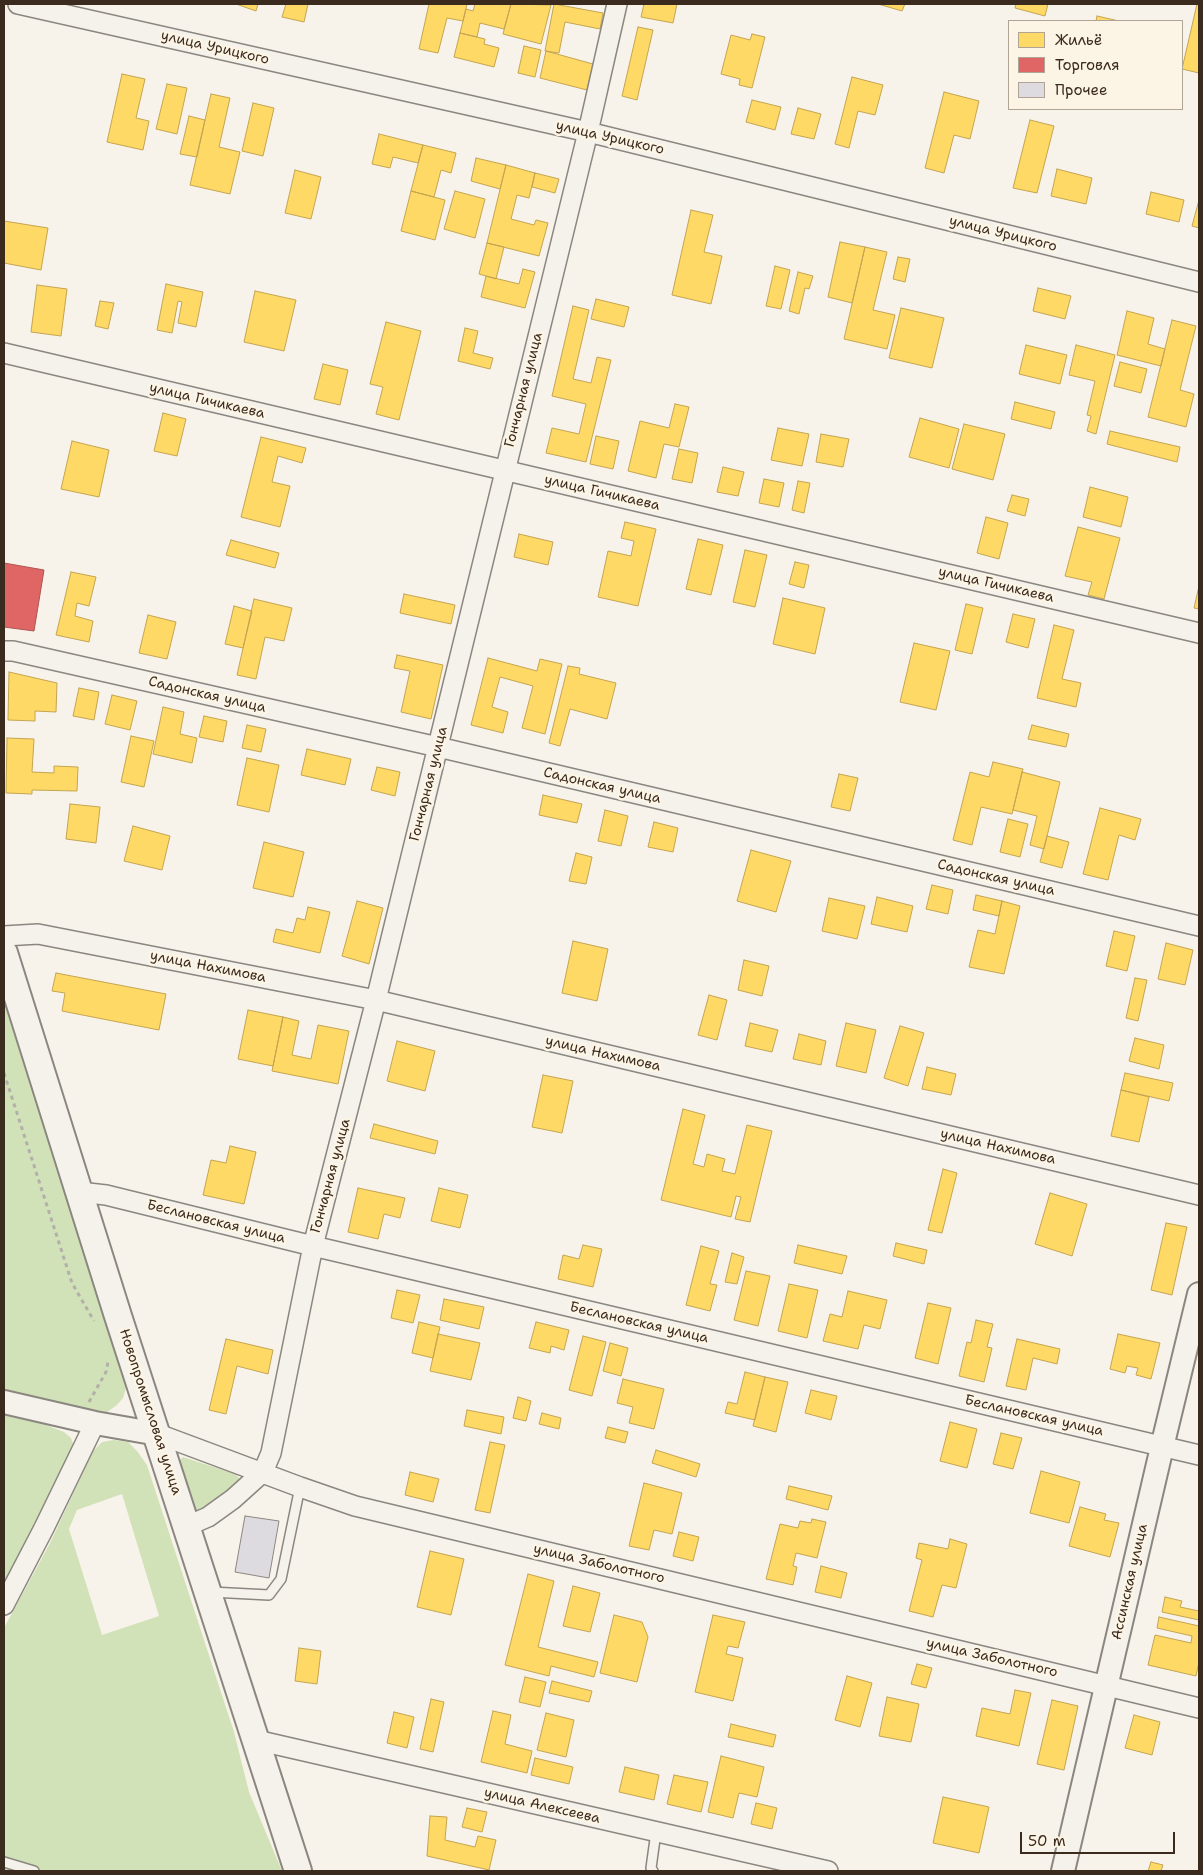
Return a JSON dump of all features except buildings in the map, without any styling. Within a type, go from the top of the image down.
[{"type":"main road","name":"Новопромысловая улица","points":[[4,953],[207,1592],[298,1871]]},
{"type":"street","name":"улица Урицкого","points":[[18,4],[588,132],[1199,282]]},
{"type":"street","name":"Гончарная улица","points":[[187,1526],[208,1517],[233,1499],[263,1472],[271,1453],[313,1246],[438,747],[504,470],[588,132],[617,4]]},
{"type":"street","name":"улица Гичикаева","points":[[4,353],[1199,633]]},
{"type":"street","name":"Садонская улица","points":[[4,651],[22,653],[438,747],[1199,926]]},
{"type":"street","name":"улица Нахимова","points":[[4,936],[38,934],[376,1000],[1199,1194]]},
{"type":"street","name":"Беслановская улица","points":[[80,1192],[106,1195],[313,1246],[1199,1456]]},
{"type":"street","name":"Ассинская улица","points":[[1063,1871],[1199,1294]]},
{"type":"street","name":"улица Заболотного","points":[[4,1402],[90,1416],[158,1434],[355,1506],[1199,1708]]},
{"type":"street","points":[[4,1605],[44,1528],[90,1416]]},
{"type":"street","name":"улица Алексеева","points":[[256,1740],[656,1832],[790,1867],[828,1871]]},
{"type":"lane","points":[[207,1592],[269,1595],[281,1579],[300,1487]]},
{"type":"lane","points":[[653,1871],[656,1832]]},
{"type":"lane","points":[[4,1862],[34,1871]]},
{"type":"path","points":[[4,1073],[72,1283],[96,1324]]},
{"type":"path","points":[[90,1416],[106,1372],[109,1357]]},
{"type":"green space","points":[[4,990],[125,1376],[126,1388],[123,1398],[107,1412],[94,1412],[4,1392]]},
{"type":"green space","points":[[4,1414],[41,1423],[64,1432],[71,1438],[73,1444],[71,1460],[4,1591]]},
{"type":"green space","points":[[114,1440],[128,1442],[147,1465],[234,1732],[249,1792],[282,1871],[4,1871],[4,1628],[50,1543],[93,1451],[102,1442]],"holes":[[[122,1494],[159,1616],[102,1635],[69,1529],[77,1510]]]},
{"type":"green space","points":[[183,1457],[235,1474],[239,1478],[240,1483],[205,1512],[196,1512],[180,1464],[180,1460]]}]
